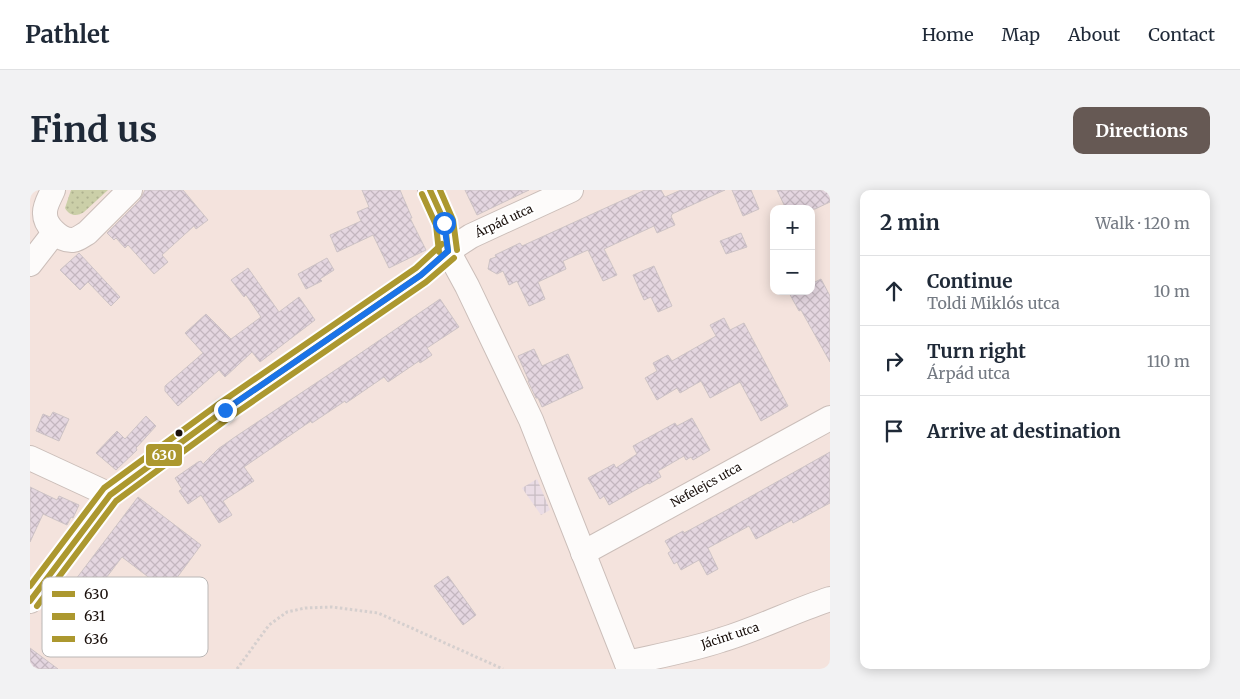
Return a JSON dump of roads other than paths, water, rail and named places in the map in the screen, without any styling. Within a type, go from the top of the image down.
[{"type":"street","points":[[52,190],[44,214],[54,233],[72,240],[87,232],[130,190]]},
{"type":"street","points":[[430,190],[444,223],[448,251],[467,286],[531,420],[628,666]]},
{"type":"street","name":"Árpád utca","points":[[48,577],[110,495],[225,410],[421,275],[448,251],[471,236],[571,190]]},
{"type":"street","points":[[30,264],[54,233]]},
{"type":"street","name":"Nefelejcs utca","points":[[583,553],[830,418]]},
{"type":"street","points":[[30,458],[110,495]]},
{"type":"street","name":"Árpád utca","points":[[30,601],[42,585]]},
{"type":"street","name":"Jácint utca","points":[[628,666],[720,641],[830,599]]}]
